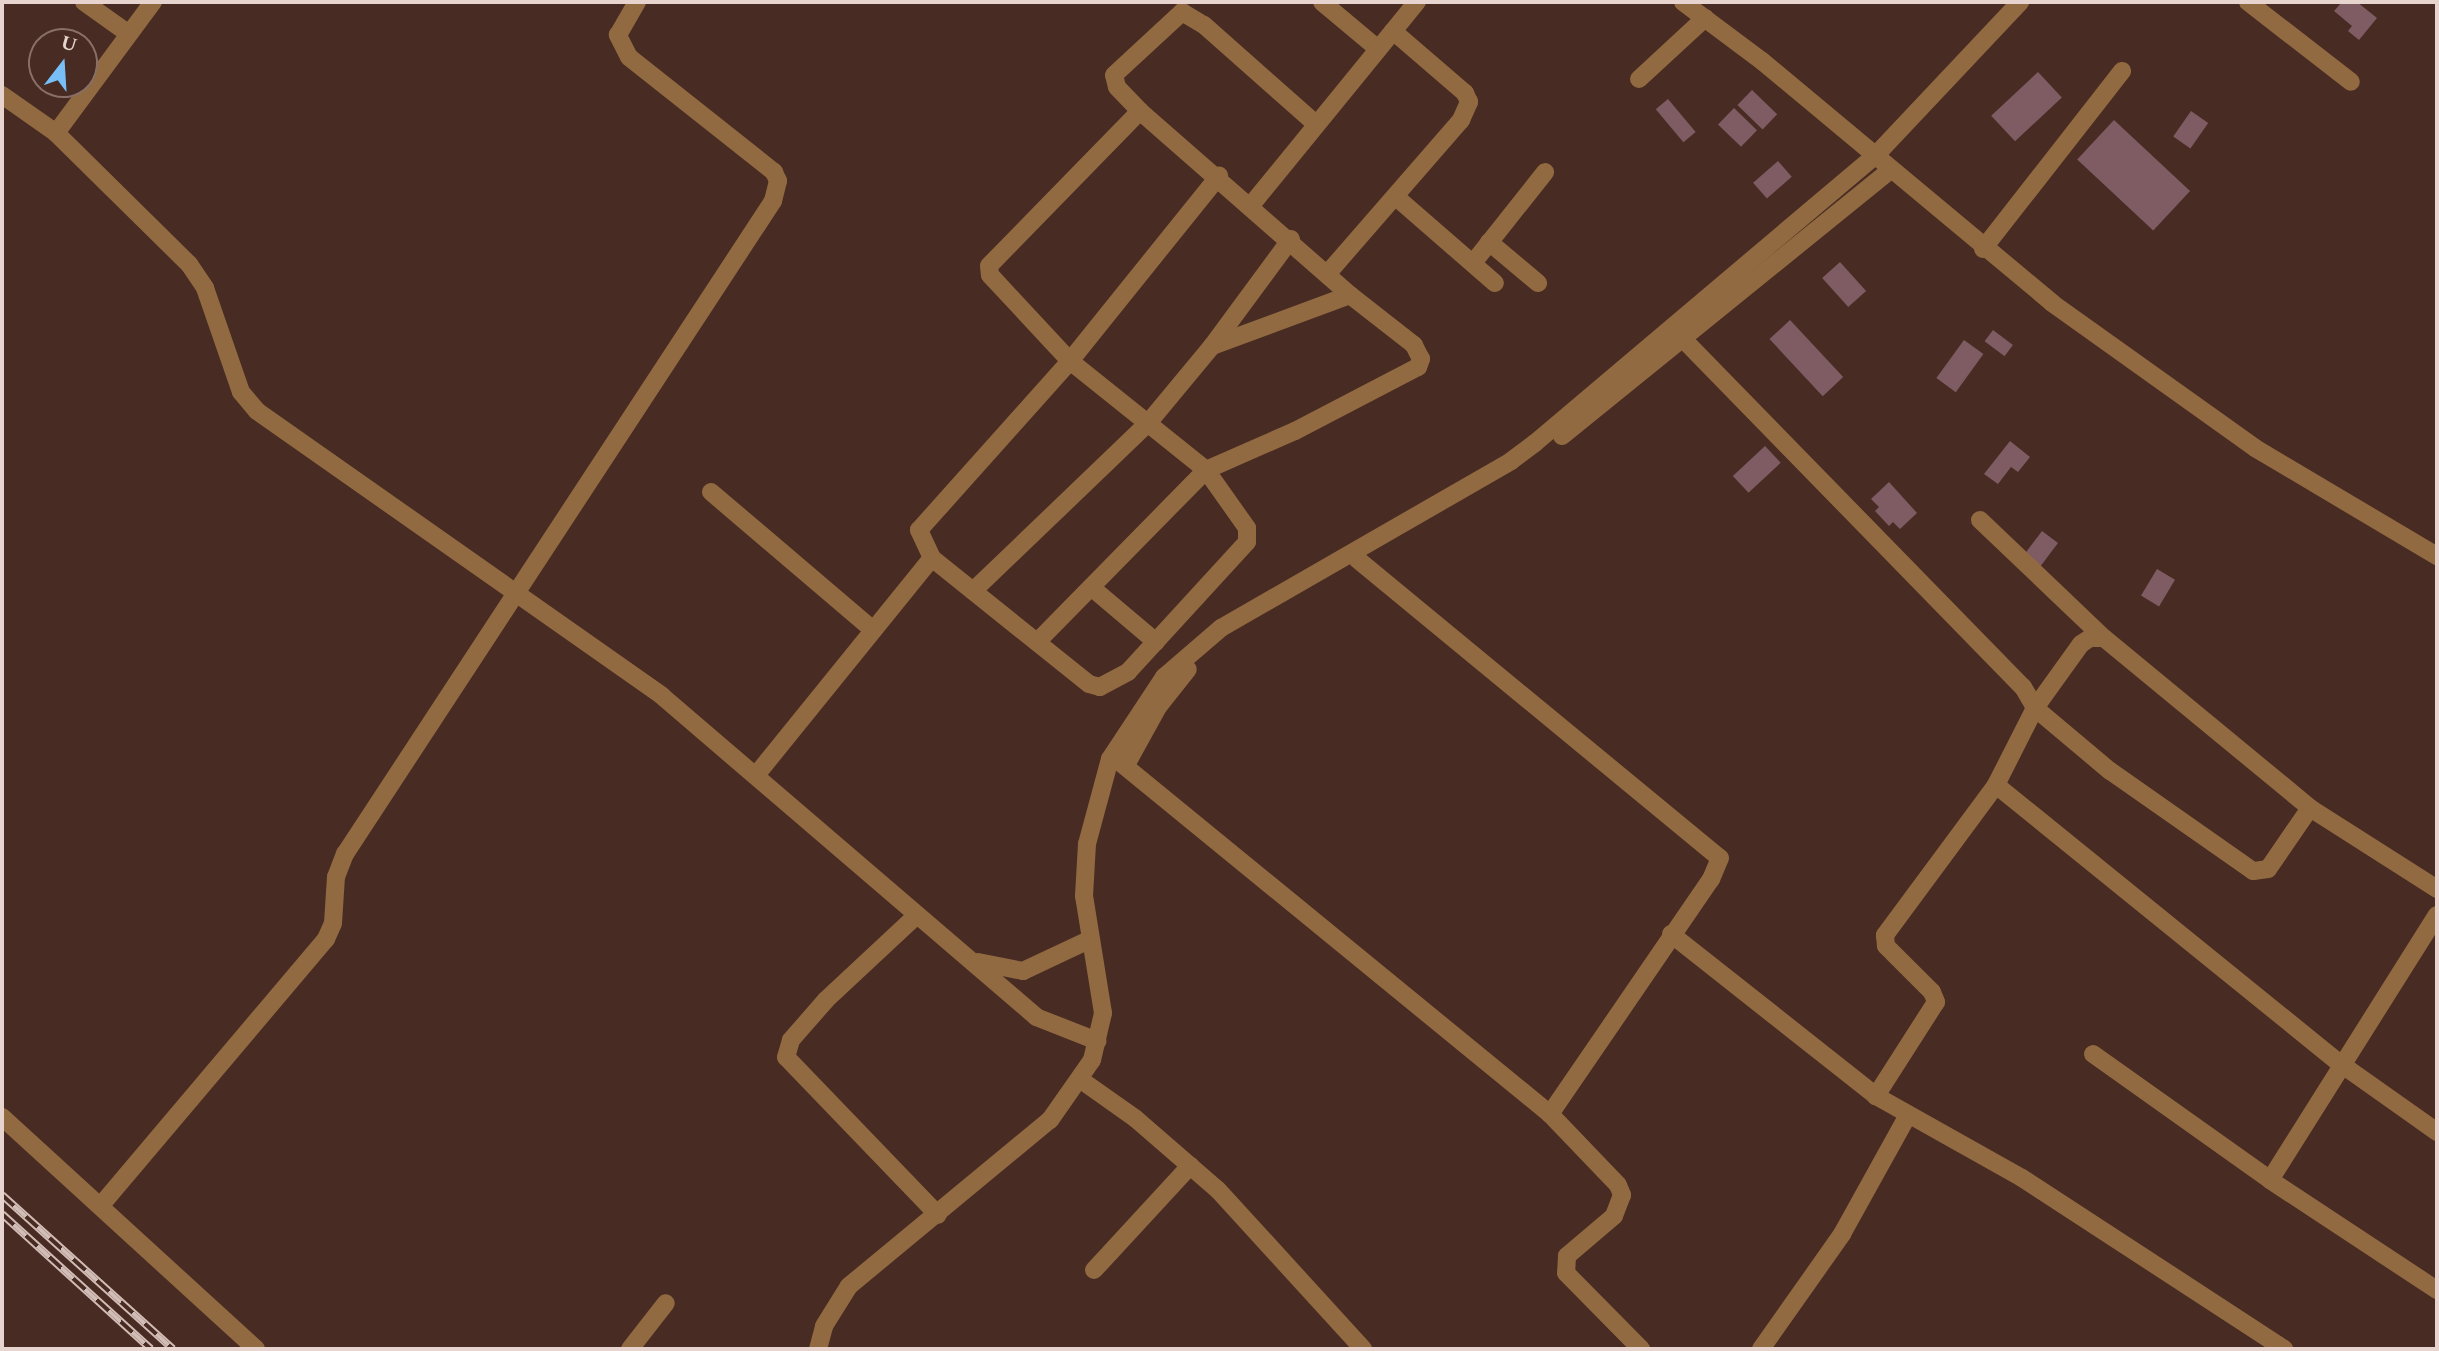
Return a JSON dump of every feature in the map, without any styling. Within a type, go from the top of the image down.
[{"type":"street","points":[[84,2],[129,34]]},
{"type":"street","points":[[55,133],[153,2]]},
{"type":"street","points":[[102,1204],[326,939],[333,923],[339,863],[777,189],[774,172],[629,57],[618,35],[637,2]]},
{"type":"street","points":[[1322,2],[1378,49]]},
{"type":"street","points":[[1252,204],[1417,2]]},
{"type":"street","points":[[1683,2],[1875,156],[1983,249],[2255,448],[2437,556]]},
{"type":"street","points":[[818,1349],[824,1326],[849,1286],[1050,1120],[1081,1080],[1097,1041],[1102,999],[1089,940],[1082,868],[1116,760],[1146,699],[1187,653],[1254,608],[1511,461],[1875,156],[2020,2]]},
{"type":"street","points":[[2248,2],[2351,82]]},
{"type":"street","points":[[1037,642],[1206,470],[1295,431],[1418,367],[1421,359],[1414,345],[1350,295],[1252,204],[1140,111],[1116,87],[1114,75],[1182,12],[1204,25],[1316,124]]},
{"type":"street","points":[[1639,79],[1704,18]]},
{"type":"street","points":[[1328,273],[1461,120],[1469,102],[1465,93],[1393,31]]},
{"type":"street","points":[[1983,249],[2122,71]]},
{"type":"street","points":[[2,95],[55,133],[189,264],[205,288],[221,346],[248,403],[662,696],[757,774],[1036,1017],[1097,1041]]},
{"type":"street","points":[[1140,111],[989,266],[990,275],[1070,361],[1206,470],[1242,517],[1247,542],[1128,672],[1100,687],[1089,684],[932,558],[920,538],[922,522],[1070,361],[1219,176]]},
{"type":"street","points":[[1116,760],[1167,693],[1210,648],[1562,436],[1891,170]]},
{"type":"street","points":[[1472,263],[1545,172]]},
{"type":"street","points":[[1396,197],[1496,283]]},
{"type":"street","points":[[973,591],[1149,422],[1213,346],[1291,239]]},
{"type":"street","points":[[1489,242],[1538,283]]},
{"type":"street","points":[[1213,346],[1350,295]]},
{"type":"street","points":[[1684,340],[2023,687],[2035,708],[2110,771],[2253,871],[2268,869],[2310,808]]},
{"type":"street","points":[[711,492],[873,630]]},
{"type":"street","points":[[1980,520],[2104,638],[2310,808],[2437,889]]},
{"type":"street","points":[[757,774],[932,558]]},
{"type":"street","points":[[1357,558],[1720,858],[1718,869],[1550,1114]]},
{"type":"street","points":[[1091,587],[1156,642]]},
{"type":"street","points":[[1877,1096],[1936,1002],[1932,992],[1886,946],[1885,935],[1996,785],[2035,708],[2081,644],[2090,638],[2104,638]]},
{"type":"street","points":[[1116,760],[1550,1114],[1618,1185],[1622,1195],[1614,1216],[1567,1256],[1566,1273],[1641,1349]]},
{"type":"street","points":[[1996,785],[2341,1064],[2437,1132]]},
{"type":"street","points":[[917,915],[826,1000],[792,1040],[786,1057],[938,1215]]},
{"type":"street","points":[[2270,1180],[2437,915]]},
{"type":"street","points":[[1671,934],[1877,1096],[2022,1178],[2284,1349]]},
{"type":"street","points":[[967,958],[997,969],[1023,971],[1089,940]]},
{"type":"street","points":[[2093,1054],[2270,1180],[2437,1290]]},
{"type":"street","points":[[1081,1080],[1190,1166],[1363,1349]]},
{"type":"street","points":[[1761,1349],[1842,1234],[1908,1115]]},
{"type":"street","points":[[2,1117],[102,1204],[256,1349]]},
{"type":"street","points":[[1094,1270],[1190,1166]]},
{"type":"street","points":[[630,1349],[666,1303]]},
{"type":"building","points":[[2342,2],[2357,2],[2377,18],[2359,40],[2348,31],[2352,26],[2334,11]]},
{"type":"building","points":[[2038,72],[2062,98],[2015,141],[1991,116]]},
{"type":"building","points":[[1752,90],[1777,114],[1763,129],[1737,105]]},
{"type":"building","points":[[1668,99],[1696,132],[1683,142],[1656,109]]},
{"type":"building","points":[[1734,108],[1757,130],[1741,147],[1718,125]]},
{"type":"building","points":[[2191,111],[2208,123],[2190,148],[2173,136]]},
{"type":"building","points":[[2114,120],[2190,191],[2153,230],[2077,159]]},
{"type":"building","points":[[1778,161],[1792,177],[1767,198],[1753,183]]},
{"type":"building","points":[[1840,262],[1866,291],[1848,307],[1822,278]]},
{"type":"building","points":[[1790,320],[1843,377],[1823,396],[1770,339]]},
{"type":"building","points":[[1993,330],[2013,345],[2005,356],[1985,341]]},
{"type":"building","points":[[1964,340],[1983,354],[1956,392],[1936,378]]},
{"type":"building","points":[[2010,441],[2030,457],[2018,472],[2011,467],[1998,484],[1984,474]]},
{"type":"building","points":[[1765,446],[1781,463],[1749,493],[1733,476]]},
{"type":"building","points":[[1889,482],[1917,513],[1900,529],[1893,522],[1889,526],[1875,511],[1879,507],[1871,499]]},
{"type":"building","points":[[2042,531],[2058,543],[2041,566],[2025,554]]},
{"type":"building","points":[[2157,569],[2175,580],[2159,606],[2141,596]]},
{"type":"railway","points":[[2,1195],[173,1349]]},
{"type":"railway","points":[[2,1214],[151,1349]]}]
